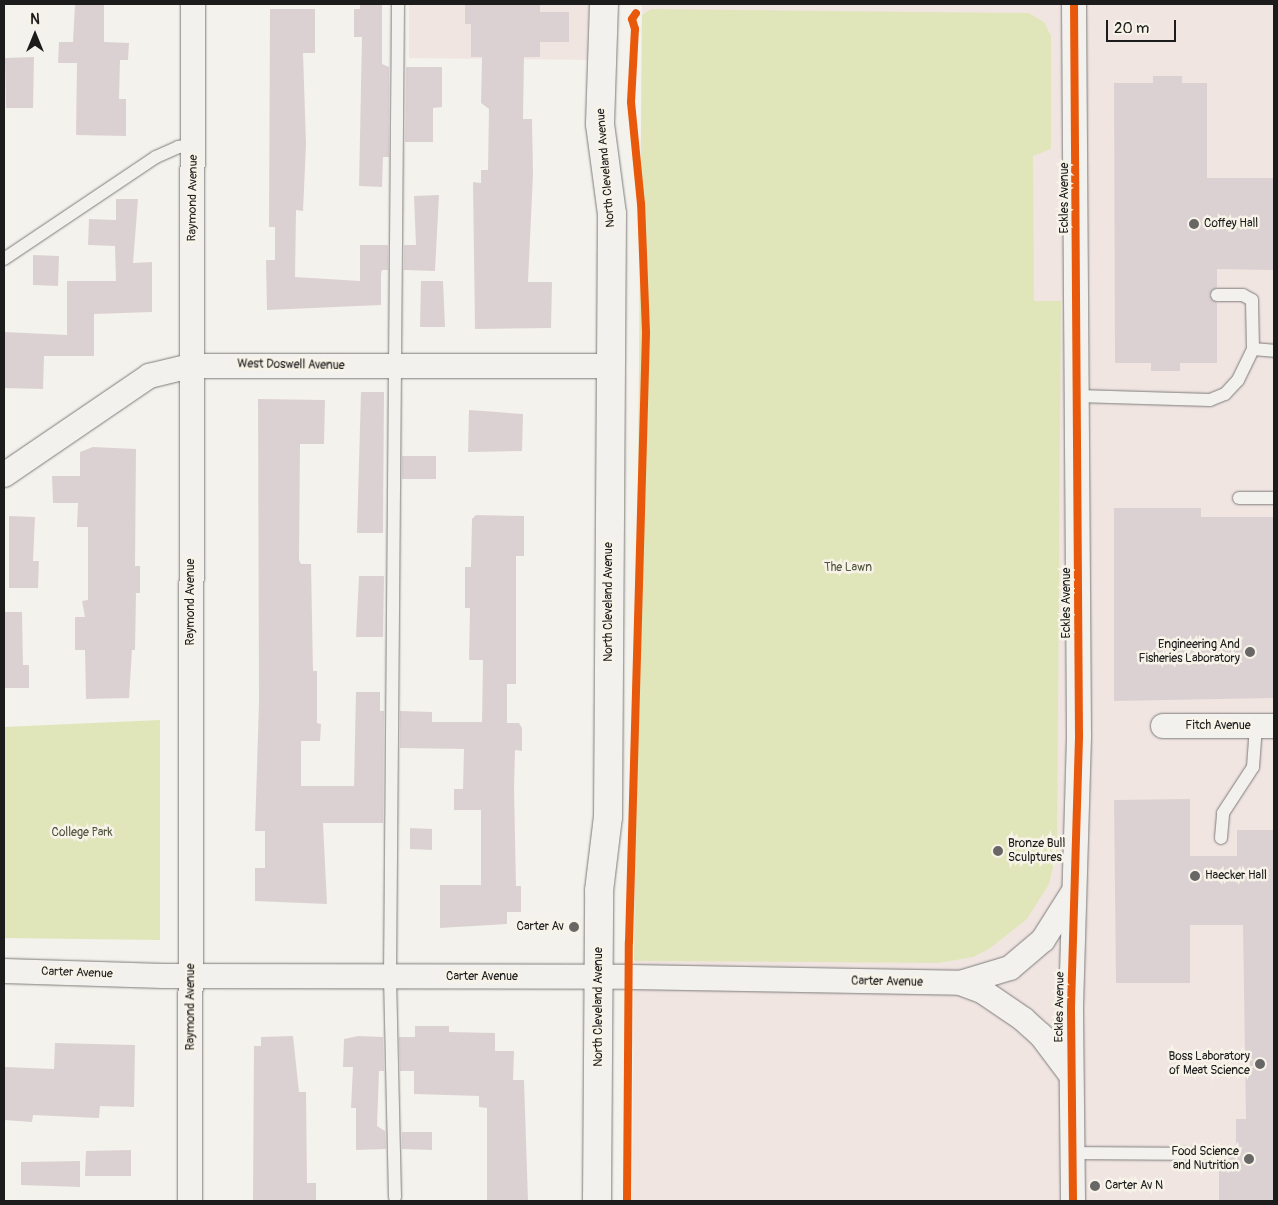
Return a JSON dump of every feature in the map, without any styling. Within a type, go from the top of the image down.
[{"type":"main road","name":"North Cleveland Avenue","points":[[597,1201],[599,891],[608,817],[612,214],[600,124],[604,4]]},
{"type":"street","name":"Raymond Avenue","points":[[190,1201],[192,976],[190,366],[193,4]]},
{"type":"street","name":"Eckles Avenue","points":[[1073,1201],[1071,1074],[1074,889],[1079,784],[1074,4]]},
{"type":"street","name":"West Doswell Avenue","points":[[4,475],[148,376],[190,366],[610,366]]},
{"type":"street","name":"Fitch Avenue","points":[[1163,726],[1265,726]]},
{"type":"street","name":"Carter Avenue","points":[[960,984],[1010,968],[1043,940],[1074,889]]},
{"type":"street","name":"Carter Avenue","points":[[4,971],[192,976],[599,977],[960,984],[982,991],[1023,1019],[1041,1036],[1071,1074]]},
{"type":"lane","points":[[395,1197],[390,977],[397,367],[398,4]]},
{"type":"lane","points":[[4,259],[156,157],[178,147],[193,145]]},
{"type":"lane","points":[[1077,396],[1210,400],[1225,394],[1238,380],[1253,349],[1252,300],[1243,295],[1217,295]]},
{"type":"lane","points":[[1253,349],[1274,351]]},
{"type":"lane","points":[[1239,498],[1274,498]]},
{"type":"lane","points":[[1221,838],[1223,813],[1253,767],[1265,726]]},
{"type":"lane","points":[[1073,1153],[1204,1154]]},
{"type":"shaded area","points":[[409,4],[589,4],[588,60],[409,58]]},
{"type":"shaded area","points":[[642,4],[1274,4],[1274,1201],[632,1201]]},
{"type":"green space","name":"The Lawn","points":[[651,9],[1029,13],[1044,22],[1051,36],[1051,149],[1033,156],[1034,301],[1061,301],[1057,851],[1049,884],[1027,919],[989,949],[973,957],[938,963],[634,961],[642,15]]},
{"type":"green space","name":"College Park","points":[[160,720],[160,940],[4,938],[4,727]]},
{"type":"building","points":[[75,4],[104,4],[104,42],[129,43],[128,60],[120,60],[119,99],[126,99],[126,136],[76,135],[77,63],[58,63],[59,42],[73,42]]},
{"type":"building","points":[[360,4],[382,4],[382,64],[389,67],[389,157],[383,157],[382,187],[359,186],[362,37],[354,37],[354,9],[360,9]]},
{"type":"building","points":[[465,4],[540,4],[540,12],[569,12],[569,42],[540,42],[540,57],[524,57],[523,119],[532,119],[533,174],[528,282],[552,282],[551,328],[475,329],[473,182],[481,183],[481,170],[488,170],[489,109],[481,103],[482,57],[471,57],[471,24],[465,24]]},
{"type":"building","points":[[270,9],[315,9],[315,53],[303,53],[306,144],[303,211],[296,210],[295,277],[360,281],[360,245],[388,245],[388,270],[382,270],[381,274],[381,305],[267,310],[266,260],[275,260],[275,227],[269,227]]},
{"type":"building","points":[[34,57],[33,108],[6,108],[5,58]]},
{"type":"building","points":[[406,67],[442,67],[442,107],[433,108],[433,142],[405,142]]},
{"type":"building","name":"Coffey Hall","points":[[1153,76],[1182,76],[1182,83],[1207,83],[1207,178],[1274,178],[1274,270],[1217,269],[1217,287],[1209,295],[1217,303],[1217,363],[1180,363],[1180,371],[1151,371],[1151,363],[1115,363],[1114,83],[1153,83]]},
{"type":"building","points":[[439,195],[435,271],[404,270],[404,245],[416,245],[414,196]]},
{"type":"building","points":[[116,199],[138,199],[133,263],[152,262],[152,312],[94,314],[94,356],[44,356],[43,389],[4,388],[4,332],[67,335],[67,281],[116,281],[115,246],[88,245],[89,219],[116,220]]},
{"type":"building","points":[[33,255],[59,256],[58,286],[33,285]]},
{"type":"building","points":[[421,281],[443,281],[445,327],[420,327]]},
{"type":"building","points":[[361,392],[384,392],[383,533],[357,533]]},
{"type":"building","points":[[258,399],[325,400],[324,444],[300,444],[299,560],[301,564],[311,564],[313,671],[317,671],[317,723],[321,724],[320,741],[301,741],[301,786],[354,786],[356,692],[380,692],[380,711],[384,711],[383,823],[323,823],[327,904],[255,901],[255,868],[265,868],[265,831],[255,831],[259,702]]},
{"type":"building","points":[[469,410],[523,414],[522,451],[468,452]]},
{"type":"building","points":[[93,447],[136,449],[135,566],[140,566],[140,593],[136,593],[135,650],[132,650],[129,698],[86,699],[85,650],[75,650],[75,617],[85,617],[82,601],[88,600],[88,527],[77,527],[78,503],[53,503],[52,476],[80,476],[80,452]]},
{"type":"building","points":[[402,456],[436,456],[436,479],[402,479]]},
{"type":"building","points":[[1114,508],[1201,508],[1201,517],[1274,517],[1274,698],[1114,701]]},
{"type":"building","points":[[476,515],[524,516],[524,556],[516,556],[516,684],[507,684],[507,723],[519,723],[522,728],[522,751],[515,750],[514,788],[516,886],[521,886],[521,912],[507,912],[507,924],[440,928],[440,885],[481,885],[481,810],[454,810],[454,789],[463,789],[464,749],[400,748],[400,711],[432,712],[432,722],[482,722],[483,660],[469,660],[470,608],[465,608],[465,567],[471,567],[472,519]]},
{"type":"building","points":[[9,516],[35,517],[33,561],[39,561],[38,588],[9,588]]},
{"type":"building","points":[[359,576],[384,576],[383,637],[356,637]]},
{"type":"building","points":[[4,612],[22,612],[23,665],[29,665],[29,688],[4,688]]},
{"type":"building","name":"Haecker Hall","points":[[1190,799],[1190,856],[1237,856],[1237,830],[1274,830],[1274,1201],[1219,1201],[1219,1164],[1236,1147],[1236,1119],[1246,1119],[1243,925],[1190,925],[1190,983],[1116,983],[1114,800]]},
{"type":"building","points":[[410,828],[432,829],[432,850],[410,849]]},
{"type":"building","points":[[415,1026],[449,1026],[449,1032],[495,1033],[495,1051],[514,1051],[513,1080],[524,1080],[528,1201],[487,1201],[487,1108],[479,1107],[479,1096],[414,1094],[414,1071],[400,1071],[399,1037],[415,1037]]},
{"type":"building","points":[[293,1036],[299,1092],[306,1092],[307,1183],[316,1183],[316,1201],[253,1201],[254,1046],[261,1046],[261,1037]]},
{"type":"building","points":[[358,1036],[383,1037],[384,1071],[379,1071],[377,1126],[385,1131],[386,1149],[356,1150],[356,1108],[351,1108],[353,1067],[343,1067],[344,1039]]},
{"type":"building","points":[[55,1043],[135,1045],[134,1107],[100,1106],[99,1118],[33,1115],[32,1122],[4,1120],[5,1067],[54,1069]]},
{"type":"building","points":[[402,1132],[432,1132],[432,1150],[402,1149]]},
{"type":"building","points":[[131,1150],[131,1176],[85,1176],[86,1151]]},
{"type":"building","points":[[80,1161],[80,1187],[21,1185],[21,1162]]},
{"type":"cycle path","points":[[1073,1201],[1071,1007],[1079,736],[1074,4]]},
{"type":"cycle path","points":[[627,1201],[629,942],[646,332],[641,204],[631,102],[635,29],[632,19],[636,13]]},
{"type":"place","name":"Coffey Hall","points":[[1194,224]]},
{"type":"place","name":"Engineering And Fisheries Laboratory","points":[[1250,652]]},
{"type":"place","name":"Bronze Bull Sculptures","points":[[998,851]]},
{"type":"place","name":"Haecker Hall","points":[[1195,876]]},
{"type":"place","name":"Carter Av","points":[[574,927]]},
{"type":"place","name":"Boss Laboratory of Meat Science","points":[[1260,1064]]},
{"type":"place","name":"Food Science and Nutrition","points":[[1249,1159]]},
{"type":"place","name":"Carter Av N","points":[[1095,1186]]}]
